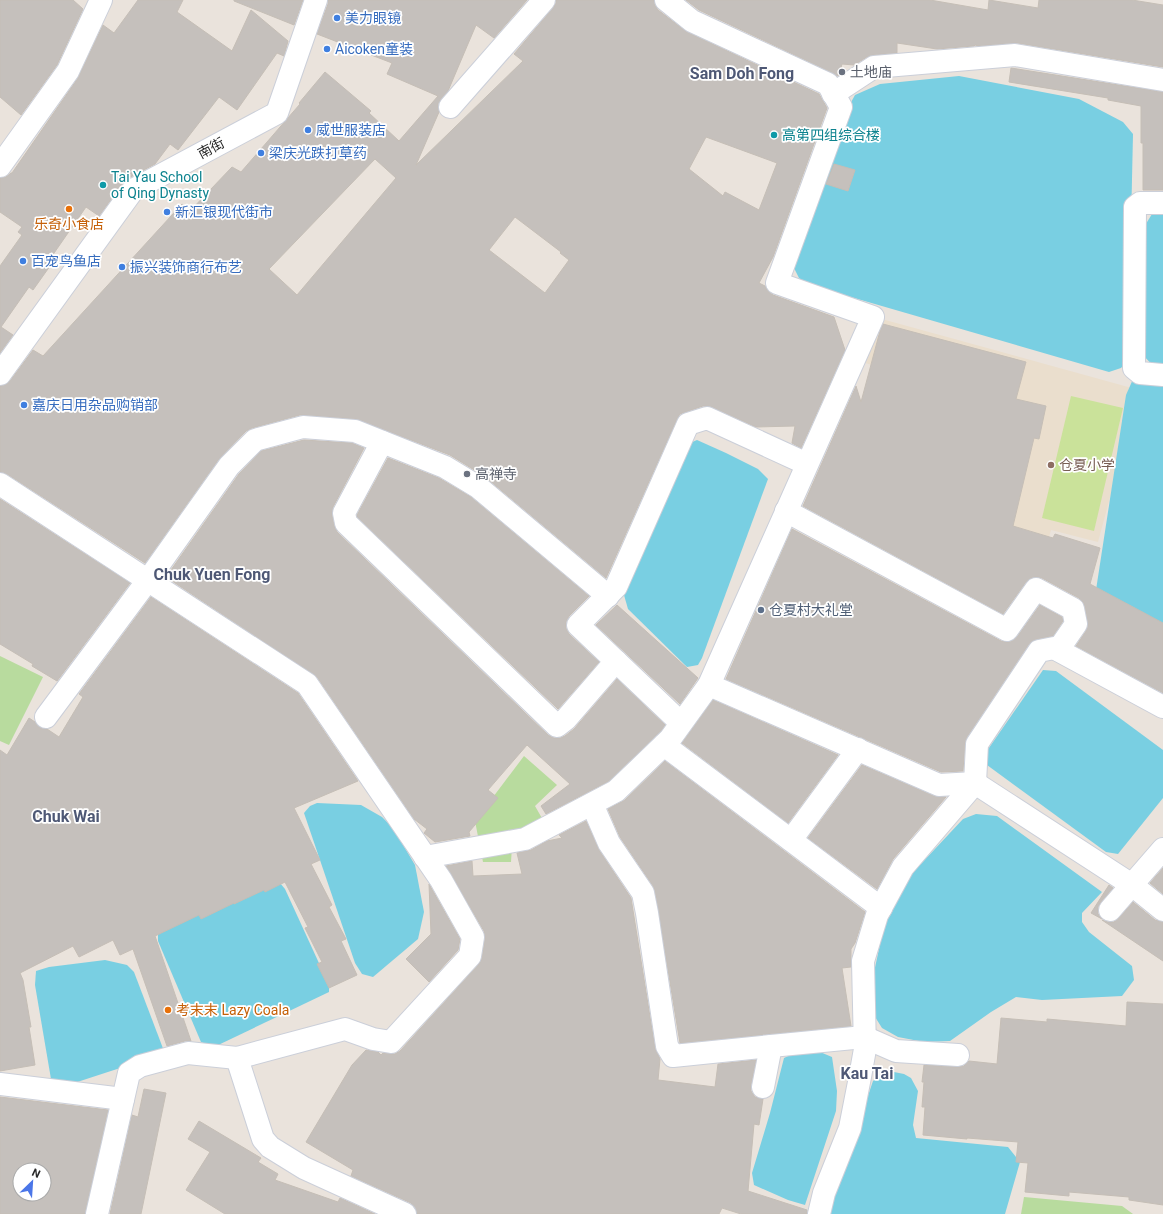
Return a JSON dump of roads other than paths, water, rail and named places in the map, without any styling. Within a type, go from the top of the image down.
[{"type":"street","points":[[0,166],[68,71],[102,0]]},
{"type":"street","name":"南街","points":[[0,374],[133,190],[278,113],[316,0]]},
{"type":"street","points":[[450,107],[544,0]]},
{"type":"street","points":[[425,857],[525,839],[616,791],[670,739],[709,685],[873,317],[777,283],[841,107],[828,84],[692,21],[666,0]]},
{"type":"street","points":[[834,94],[874,67],[1015,55],[1163,80]]},
{"type":"street","points":[[1163,203],[1140,202],[1135,207],[1134,360],[1134,368],[1140,373],[1163,375]]},
{"type":"street","points":[[682,723],[578,625],[616,587],[688,424],[707,418],[807,464]]},
{"type":"street","points":[[46,717],[148,580],[229,466],[256,440],[303,426],[355,431],[445,467],[478,487],[608,596]]},
{"type":"street","points":[[382,442],[344,513],[346,523],[557,726],[566,719],[616,661]]},
{"type":"street","points":[[0,484],[307,684],[441,880],[473,937],[470,956],[391,1042],[345,1029],[237,1058],[188,1053],[140,1066],[129,1073],[98,1214]]},
{"type":"street","points":[[786,511],[1007,630],[1036,589],[1074,609],[1076,624],[1058,650]]},
{"type":"street","points":[[819,1214],[824,1193],[850,1128],[860,1077],[865,1049],[863,961],[877,915],[903,867],[976,783],[977,744],[1039,652],[1054,648],[1163,707]]},
{"type":"street","points":[[709,685],[939,785],[976,783],[1132,884],[1163,910]]},
{"type":"street","points":[[664,745],[881,908]]},
{"type":"street","points":[[791,840],[858,749]]},
{"type":"street","points":[[592,804],[609,843],[643,893],[667,1046],[673,1056],[864,1037],[896,1050],[958,1054]]},
{"type":"street","points":[[1110,910],[1163,849]]},
{"type":"street","points":[[763,1087],[771,1046]]},
{"type":"street","points":[[237,1058],[263,1139],[270,1147],[304,1168],[405,1214]]},
{"type":"street","points":[[0,1084],[123,1099]]},
{"type":"water","points":[[959,76],[1079,99],[1123,122],[1133,134],[1128,360],[1121,368],[1109,372],[806,284],[799,278],[793,266],[849,106],[855,95],[880,84]]},
{"type":"water","points":[[1163,211],[1163,368],[1155,368],[1143,355],[1144,227],[1152,214]]},
{"type":"water","points":[[1134,377],[1163,379],[1163,625],[1096,590],[1126,395]]},
{"type":"water","points":[[697,440],[758,469],[768,479],[702,658],[698,665],[687,667],[628,609],[624,595],[683,453],[690,443]]},
{"type":"water","points":[[1043,670],[1056,671],[1163,750],[1163,798],[1118,854],[1106,852],[987,765],[984,755]]},
{"type":"water","points":[[317,803],[361,805],[382,817],[393,828],[415,865],[424,912],[418,939],[373,977],[362,974],[355,963],[304,813],[310,806]]},
{"type":"water","points":[[976,814],[997,816],[1102,892],[1082,913],[1082,922],[1089,932],[1132,966],[1134,980],[1122,996],[1042,1000],[1016,997],[991,1012],[950,1041],[924,1042],[898,1037],[882,1028],[872,1012],[871,986],[884,926],[905,881],[963,819]]},
{"type":"water","points":[[280,883],[285,889],[329,985],[329,992],[214,1047],[201,1042],[158,941],[158,934],[168,922]]},
{"type":"water","points":[[105,960],[127,965],[134,972],[164,1051],[160,1055],[65,1086],[59,1086],[51,1079],[35,985],[36,971],[49,967]]},
{"type":"water","points":[[797,1052],[820,1052],[832,1057],[837,1091],[836,1111],[805,1205],[788,1200],[754,1185],[752,1173],[770,1113],[784,1058]]},
{"type":"water","points":[[889,1071],[904,1074],[911,1078],[918,1091],[913,1125],[916,1138],[1008,1147],[1020,1162],[1005,1214],[828,1214],[873,1081]]},
{"type":"place","name":"美力眼镜","points":[[337,18]]},
{"type":"place","name":"Aicoken童装","points":[[327,49]]},
{"type":"place","name":"土地庙","points":[[842,72]]},
{"type":"place","name":"威世服装店","points":[[308,130]]},
{"type":"place","name":"高第四组综合楼","points":[[774,135]]},
{"type":"place","name":"梁庆光跌打草药","points":[[261,153]]},
{"type":"place","name":"Tai Yau School of Qing Dynasty","points":[[103,185]]},
{"type":"place","name":"乐奇小食店","points":[[69,209]]},
{"type":"place","name":"新汇银现代街市","points":[[167,212]]},
{"type":"place","name":"百宠鸟鱼店","points":[[23,261]]},
{"type":"place","name":"振兴装饰商行布艺","points":[[122,267]]},
{"type":"place","name":"嘉庆日用杂品购销部","points":[[24,405]]},
{"type":"place","name":"仓夏小学","points":[[1051,465]]},
{"type":"place","name":"高禅寺","points":[[467,474]]},
{"type":"place","name":"仓夏村大礼堂","points":[[761,610]]},
{"type":"place","name":"考末末 Lazy Coala","points":[[168,1010]]},
{"type":"district","name":"Sam Doh Fong","points":[[742,73]]},
{"type":"district","name":"Chuk Yuen Fong","points":[[212,574]]},
{"type":"district","name":"Chuk Wai","points":[[66,816]]},
{"type":"district","name":"Kau Tai","points":[[867,1073]]}]
